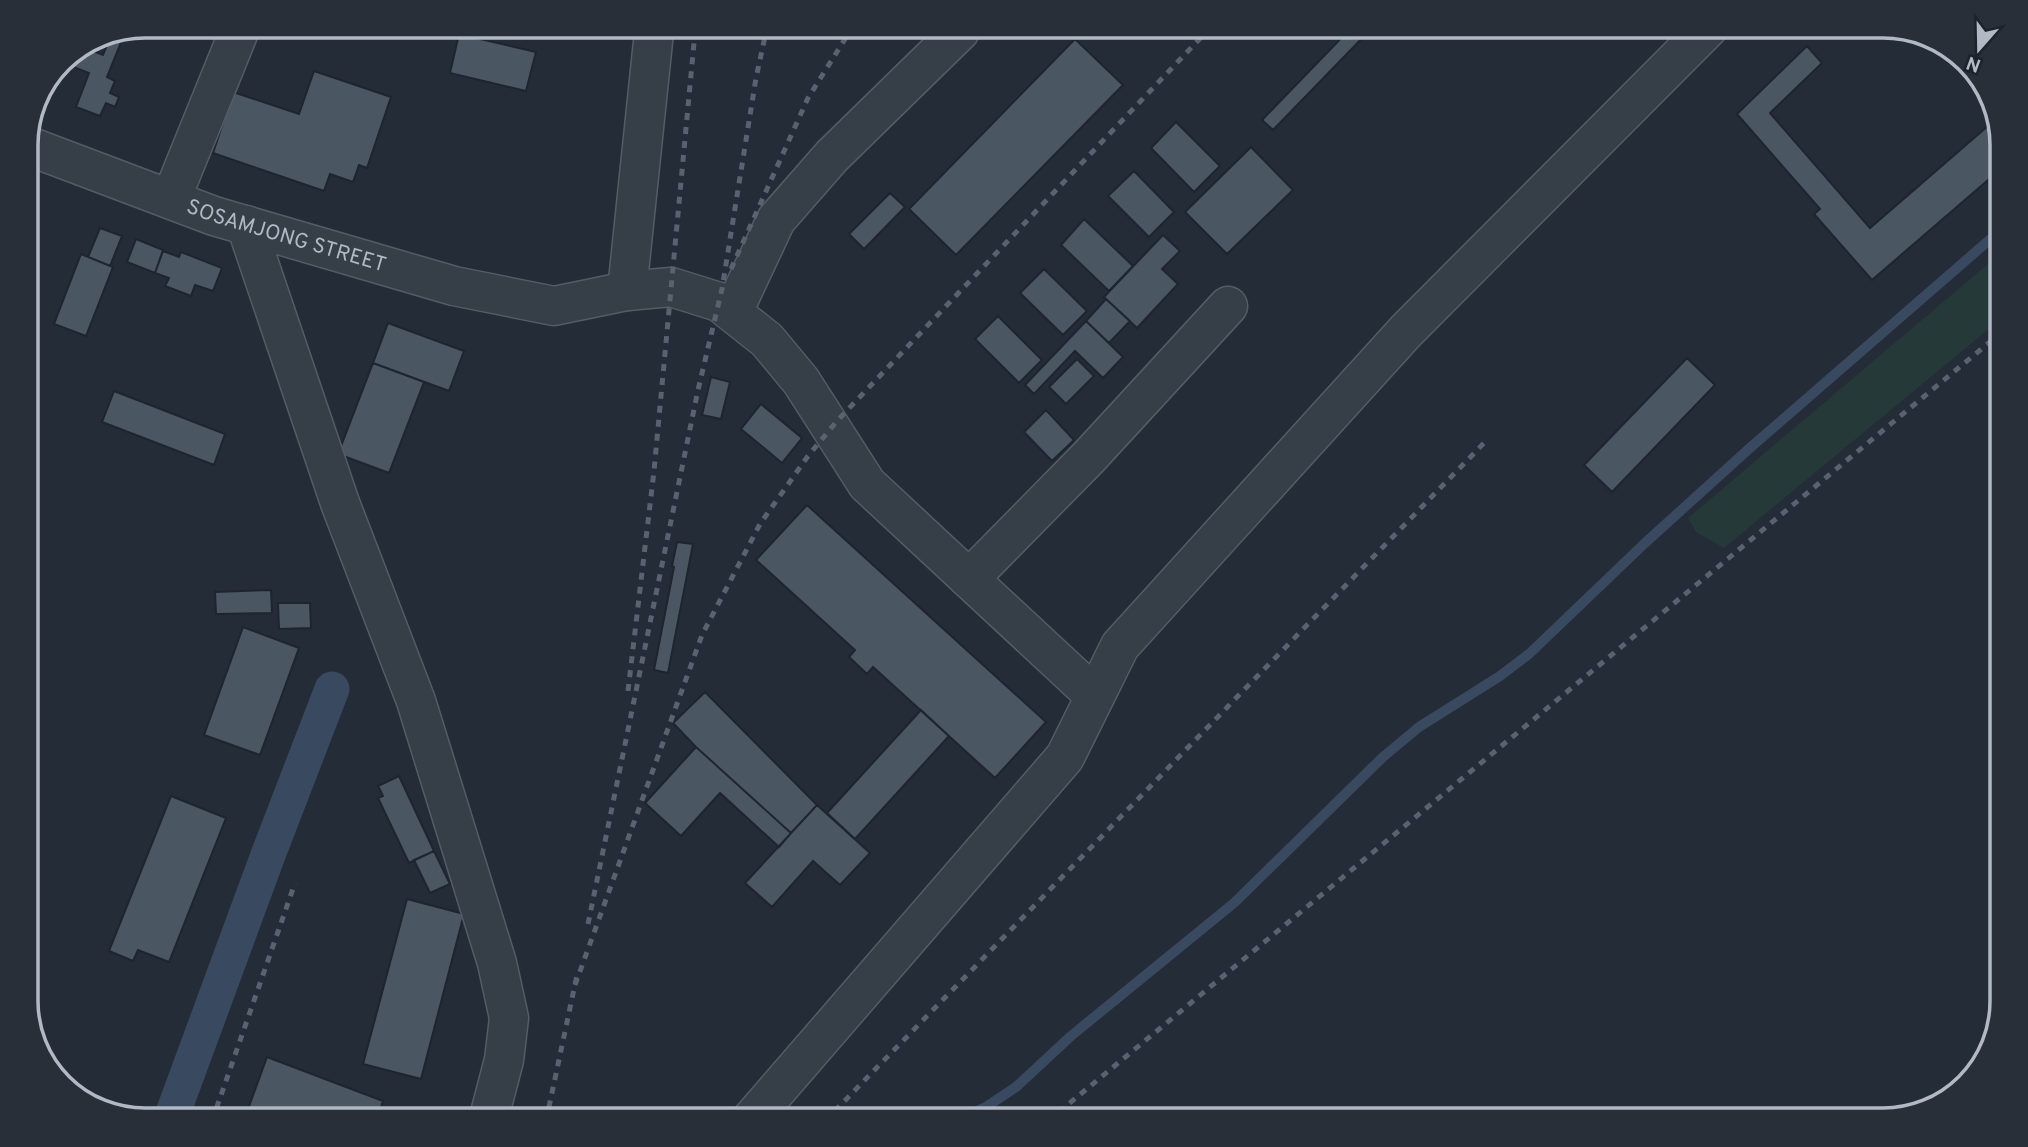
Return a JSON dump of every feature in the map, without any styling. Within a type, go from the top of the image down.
[{"type":"street","points":[[171,199],[236,38]]},
{"type":"street","points":[[653,38],[627,291],[671,287],[719,302],[767,340],[801,381],[867,484],[1095,696]]},
{"type":"street","points":[[733,312],[776,220],[832,156],[954,38]]},
{"type":"street","points":[[761,1108],[1065,757],[1120,646],[1406,331],[1698,38]]},
{"type":"street","name":"SOSAMJONG STREET","points":[[39,152],[246,225],[454,286],[554,306],[627,291]]},
{"type":"street","points":[[246,225],[340,503],[416,701],[497,963],[509,1018],[504,1060],[491,1108]]},
{"type":"street","points":[[969,579],[1089,457],[1228,306]]},
{"type":"shaded area","points":[[1989,263],[1989,329],[1724,548],[1696,532],[1688,518]]},
{"type":"building","points":[[458,38],[476,38],[536,52],[526,91],[450,73]]},
{"type":"building","points":[[1341,38],[1362,38],[1273,130],[1262,120]]},
{"type":"building","points":[[1075,39],[1123,85],[956,255],[909,209]]},
{"type":"building","points":[[121,42],[107,77],[115,81],[110,93],[119,97],[115,107],[106,103],[100,116],[76,107],[89,73],[74,67],[95,52],[103,55],[106,47]]},
{"type":"building","points":[[1807,46],[1822,63],[1770,113],[1870,228],[1987,127],[1989,179],[1872,280],[1814,214],[1820,209],[1737,114]]},
{"type":"building","points":[[314,71],[391,97],[367,168],[359,165],[353,182],[330,174],[324,191],[213,153],[233,92],[299,114]]},
{"type":"building","points":[[1176,122],[1220,166],[1194,192],[1151,148]]},
{"type":"building","points":[[1251,147],[1293,190],[1227,254],[1185,212]]},
{"type":"building","points":[[1134,171],[1174,212],[1149,237],[1108,196]]},
{"type":"building","points":[[890,193],[905,207],[864,249],[849,234]]},
{"type":"building","points":[[1084,219],[1133,266],[1109,291],[1061,245]]},
{"type":"building","points":[[100,228],[122,236],[110,266],[88,257]]},
{"type":"building","points":[[1163,235],[1180,251],[1162,269],[1178,284],[1137,328],[1104,297]]},
{"type":"building","points":[[136,239],[163,250],[155,273],[127,262]]},
{"type":"building","points":[[163,251],[179,257],[181,252],[222,268],[213,291],[195,285],[191,296],[165,286],[169,278],[155,273]]},
{"type":"building","points":[[81,254],[113,267],[86,336],[54,324]]},
{"type":"building","points":[[1044,269],[1087,311],[1063,335],[1020,293]]},
{"type":"building","points":[[1106,299],[1130,321],[1109,343],[1086,321]]},
{"type":"building","points":[[998,316],[1042,360],[1019,383],[975,339]]},
{"type":"building","points":[[1086,321],[1123,357],[1103,378],[1075,351],[1034,394],[1025,385]]},
{"type":"building","points":[[388,323],[464,351],[449,391],[373,363]]},
{"type":"building","points":[[1687,358],[1715,385],[1612,492],[1584,465]]},
{"type":"building","points":[[1077,359],[1094,376],[1066,404],[1049,387]]},
{"type":"building","points":[[373,363],[424,382],[389,473],[338,454]]},
{"type":"building","points":[[711,377],[730,382],[721,419],[702,415]]},
{"type":"building","points":[[114,391],[225,434],[214,465],[102,422]]},
{"type":"building","points":[[761,404],[802,438],[782,463],[741,429]]},
{"type":"building","points":[[1046,410],[1074,440],[1052,461],[1024,432]]},
{"type":"building","points":[[807,505],[1046,722],[995,778],[873,667],[867,674],[849,657],[855,650],[756,560]]},
{"type":"building","points":[[677,542],[693,544],[668,673],[654,670]]},
{"type":"building","points":[[271,590],[272,613],[216,614],[215,592]]},
{"type":"building","points":[[278,603],[310,603],[311,628],[279,629]]},
{"type":"building","points":[[243,627],[299,648],[260,755],[204,735]]},
{"type":"building","points":[[705,692],[817,805],[791,833],[673,723]]},
{"type":"building","points":[[921,710],[949,736],[855,839],[827,813]]},
{"type":"building","points":[[696,747],[791,833],[779,847],[720,793],[681,836],[645,803]]},
{"type":"building","points":[[399,776],[434,851],[409,863],[378,798],[383,796],[378,786]]},
{"type":"building","points":[[171,796],[226,818],[169,962],[138,950],[133,961],[109,951]]},
{"type":"building","points":[[817,805],[870,853],[840,885],[813,861],[772,907],[745,883]]},
{"type":"building","points":[[434,851],[450,884],[430,893],[414,860]]},
{"type":"building","points":[[407,899],[464,914],[421,1079],[363,1064]]},
{"type":"building","points":[[267,1057],[383,1101],[381,1108],[248,1108]]},
{"type":"waterway","points":[[984,1108],[1016,1087],[1071,1036],[1234,903],[1383,757],[1419,727],[1500,676],[1529,654],[1751,447],[1989,240]]},
{"type":"waterway","points":[[175,1108],[332,689]]},
{"type":"railway","points":[[628,691],[654,471],[694,38]]},
{"type":"railway","points":[[588,924],[698,390],[722,289],[765,38]]},
{"type":"railway","points":[[731,269],[808,98],[846,38]]},
{"type":"railway","points":[[575,985],[702,635],[760,524],[808,456],[837,421],[1200,38]]},
{"type":"railway","points":[[1064,1108],[1989,343]]},
{"type":"railway","points":[[838,1108],[1484,443]]},
{"type":"railway","points":[[217,1108],[295,883]]},
{"type":"railway","points":[[549,1108],[577,975]]}]
